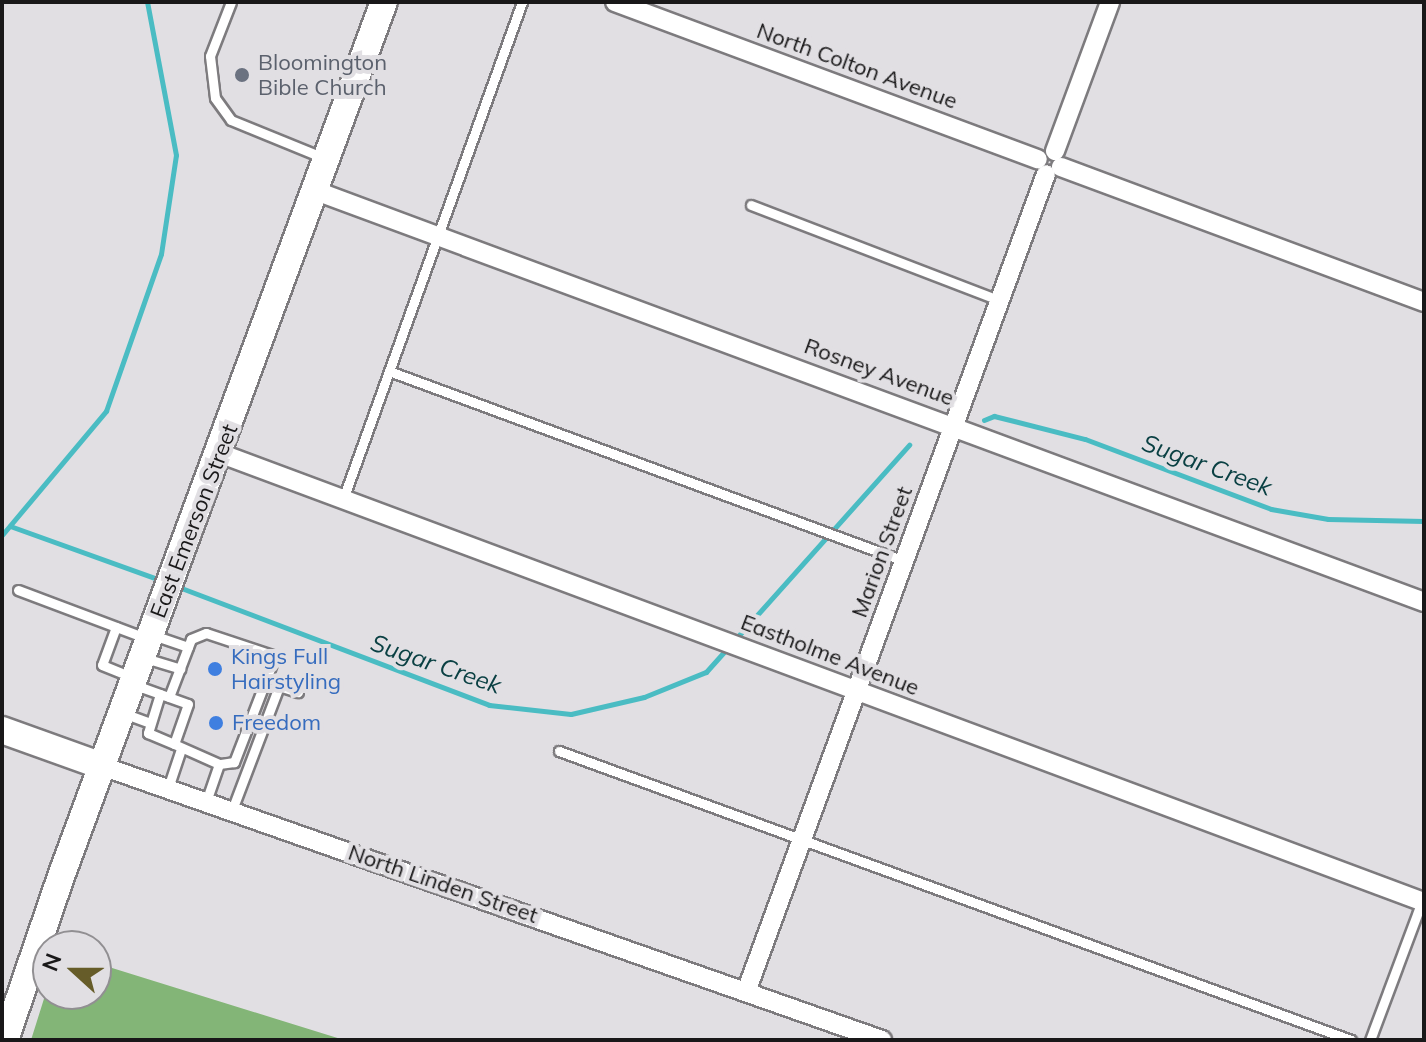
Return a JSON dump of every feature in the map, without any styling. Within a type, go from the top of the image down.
[{"type":"main road","name":"East Emerson Street","points":[[5,1040],[102,766],[328,159],[379,6]]},
{"type":"main road","name":"North Linden Street","points":[[2,730],[102,766]]},
{"type":"street","name":"North Colton Avenue","points":[[615,2],[1424,302]]},
{"type":"street","name":"Marion Street","points":[[746,992],[1110,2]]},
{"type":"street","name":"Rosney Avenue","points":[[316,191],[955,425],[1424,602]]},
{"type":"street","name":"Eastholme Avenue","points":[[219,453],[1423,902]]},
{"type":"street","name":"North Linden Street","points":[[102,766],[882,1040]]},
{"type":"lane","points":[[231,2],[210,56],[215,98],[231,120],[328,159]]},
{"type":"lane","points":[[343,499],[522,2]]},
{"type":"lane","points":[[751,205],[1001,301]]},
{"type":"lane","points":[[389,371],[904,561]]},
{"type":"lane","points":[[18,590],[116,627],[145,651],[180,669]]},
{"type":"lane","points":[[116,627],[102,665],[145,651],[188,647]]},
{"type":"lane","points":[[206,633],[275,656],[234,762],[219,764],[148,733],[150,723],[180,669],[191,639],[206,633]]},
{"type":"lane","points":[[145,651],[165,696],[188,704],[168,788]]},
{"type":"lane","points":[[232,810],[279,686],[298,692]]},
{"type":"lane","points":[[122,713],[150,723]]},
{"type":"lane","points":[[559,751],[1351,1040]]},
{"type":"lane","points":[[206,801],[219,764]]},
{"type":"lane","points":[[1370,1040],[1423,902]]},
{"type":"green space","points":[[112,968],[344,1040],[31,1040],[40,1010],[112,1010]]},
{"type":"waterway","name":"Sugar Creek","points":[[2,535],[106,411],[161,254],[176,155],[147,2]]},
{"type":"waterway","name":"Sugar Creek","points":[[984,420],[994,416],[1085,439],[1271,509],[1328,519],[1424,521]]},
{"type":"waterway","name":"Sugar Creek","points":[[176,586],[489,705],[571,714],[644,697],[706,672],[909,445]]},
{"type":"waterway","name":"Sugar Creek","points":[[10,526],[163,581]]},
{"type":"place","name":"Bloomington Bible Church","points":[[242,75]]},
{"type":"place","name":"Kings Full Hairstyling","points":[[215,669]]},
{"type":"place","name":"Freedom","points":[[216,723]]}]
